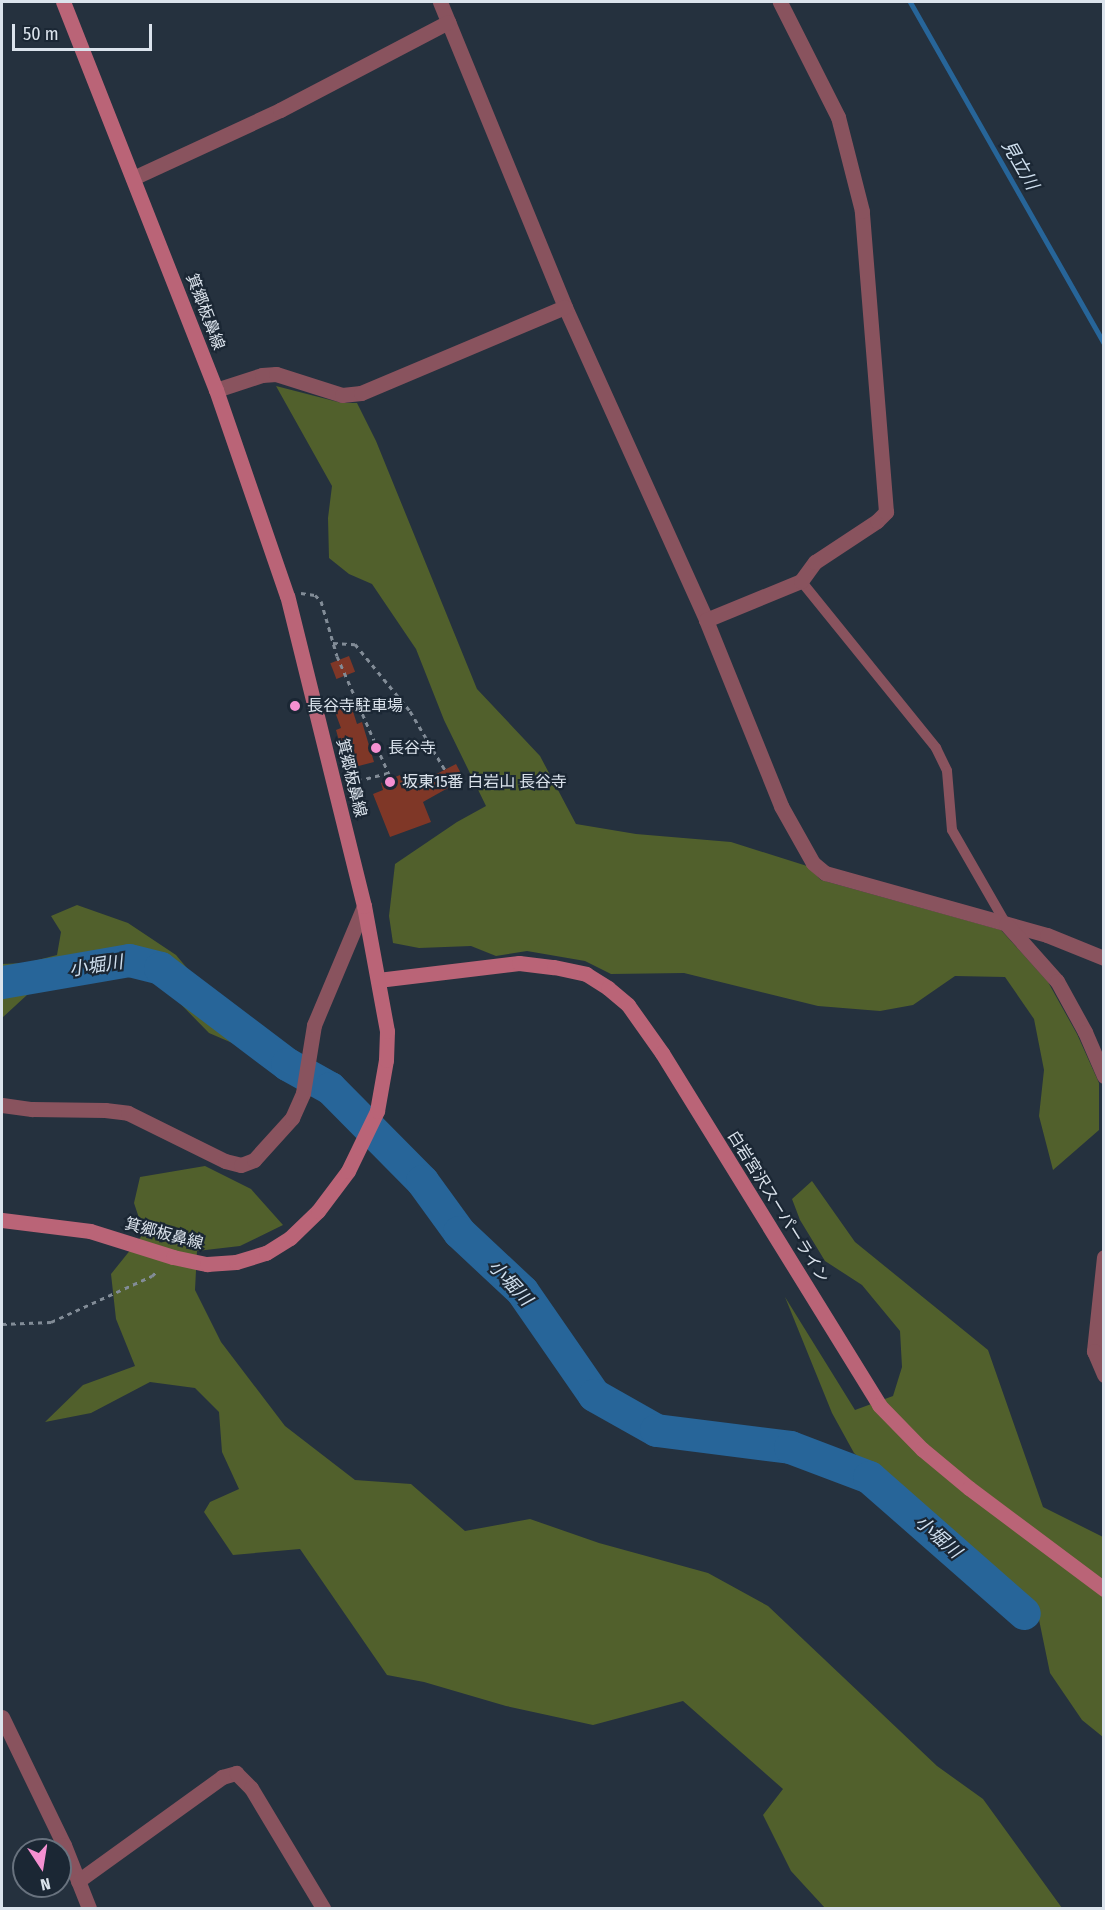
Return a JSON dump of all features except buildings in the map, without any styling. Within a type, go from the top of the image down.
[{"type":"main road","name":"箕郷板鼻線","points":[[2,1220],[90,1231],[173,1257],[221,1264],[266,1253],[291,1238],[330,1196],[348,1171],[377,1111],[386,1060],[387,1031],[364,906],[287,596],[216,390],[63,2]]},
{"type":"main road","name":"白岩宮沢スーパーライン","points":[[378,980],[519,963],[586,974],[608,988],[627,1005],[662,1053],[879,1405],[922,1449],[969,1488],[1104,1589]]},
{"type":"street","points":[[440,2],[566,307],[706,620],[781,806],[813,863],[825,873],[1047,935],[1104,958]]},
{"type":"street","points":[[706,620],[801,581],[815,562],[883,515],[886,505],[862,211],[838,117],[780,2]]},
{"type":"street","points":[[133,178],[280,110],[448,22]]},
{"type":"street","points":[[216,390],[261,375],[276,374],[342,395],[360,393],[566,307]]},
{"type":"street","points":[[2,1105],[32,1109],[105,1110],[128,1113],[225,1161],[242,1165],[254,1160],[292,1118],[303,1093],[314,1025],[364,906]]},
{"type":"street","points":[[1006,924],[1057,981],[1085,1032],[1104,1076]]},
{"type":"street","points":[[1104,1257],[1094,1351],[1104,1375]]},
{"type":"street","points":[[2,1717],[30,1772],[89,1908]]},
{"type":"street","points":[[78,1881],[222,1777],[236,1773],[251,1788],[323,1908]]},
{"type":"lane","points":[[801,581],[936,748],[947,771],[952,830],[1006,924]]},
{"type":"path","points":[[287,596],[303,592],[315,595],[321,601],[333,643],[391,779]]},
{"type":"path","points":[[333,643],[355,644],[410,711],[445,770]]},
{"type":"path","points":[[334,786],[388,773]]},
{"type":"path","points":[[2,1324],[51,1322],[152,1276],[173,1257]]},
{"type":"green space","points":[[276,386],[342,403],[357,403],[376,441],[477,689],[540,756],[576,824],[636,834],[731,842],[807,866],[821,880],[1001,930],[1048,982],[1077,1034],[1099,1083],[1099,1130],[1053,1170],[1039,1116],[1044,1070],[1034,1019],[1005,977],[955,976],[913,1005],[880,1011],[818,1006],[684,973],[611,974],[585,961],[527,951],[496,956],[471,946],[419,948],[393,943],[389,916],[395,864],[457,822],[486,806],[444,720],[416,649],[372,584],[349,574],[329,558],[328,518],[332,486]]},
{"type":"green space","points":[[77,905],[128,923],[176,955],[192,974],[269,1032],[276,1041],[276,1051],[258,1054],[209,1033],[161,984],[131,970],[45,986],[27,995],[2,1018],[2,964],[26,963],[57,955],[61,932],[51,916]]},
{"type":"green space","points":[[205,1166],[251,1189],[283,1225],[240,1246],[197,1251],[195,1290],[221,1342],[285,1426],[355,1480],[411,1484],[465,1531],[530,1519],[599,1543],[708,1573],[768,1606],[937,1766],[983,1799],[1062,1908],[825,1908],[791,1871],[763,1815],[783,1789],[683,1701],[593,1725],[506,1706],[424,1682],[387,1675],[300,1549],[233,1555],[204,1512],[210,1502],[239,1489],[222,1452],[219,1412],[195,1388],[150,1382],[91,1413],[45,1422],[83,1385],[135,1366],[116,1319],[111,1274],[144,1233],[134,1203],[140,1177]]},
{"type":"green space","points":[[812,1181],[855,1242],[988,1350],[1043,1507],[1103,1537],[1103,1737],[1082,1720],[1050,1673],[1037,1610],[854,1453],[832,1413],[785,1297],[855,1410],[893,1396],[902,1367],[900,1331],[862,1285],[825,1261],[800,1220],[792,1199]]},
{"type":"waterway","name":"見立川","points":[[910,2],[1104,344]]},
{"type":"waterway","name":"小堀川","points":[[2,982],[129,960],[160,968],[287,1064],[330,1088],[422,1181],[459,1232],[522,1291],[594,1395],[656,1430],[790,1447],[869,1477],[1024,1613]]},
{"type":"place","name":"長谷寺駐車場","points":[[295,706]]},
{"type":"place","name":"長谷寺","points":[[376,748]]},
{"type":"place","name":"坂東15番 白岩山 長谷寺","points":[[390,782]]}]
